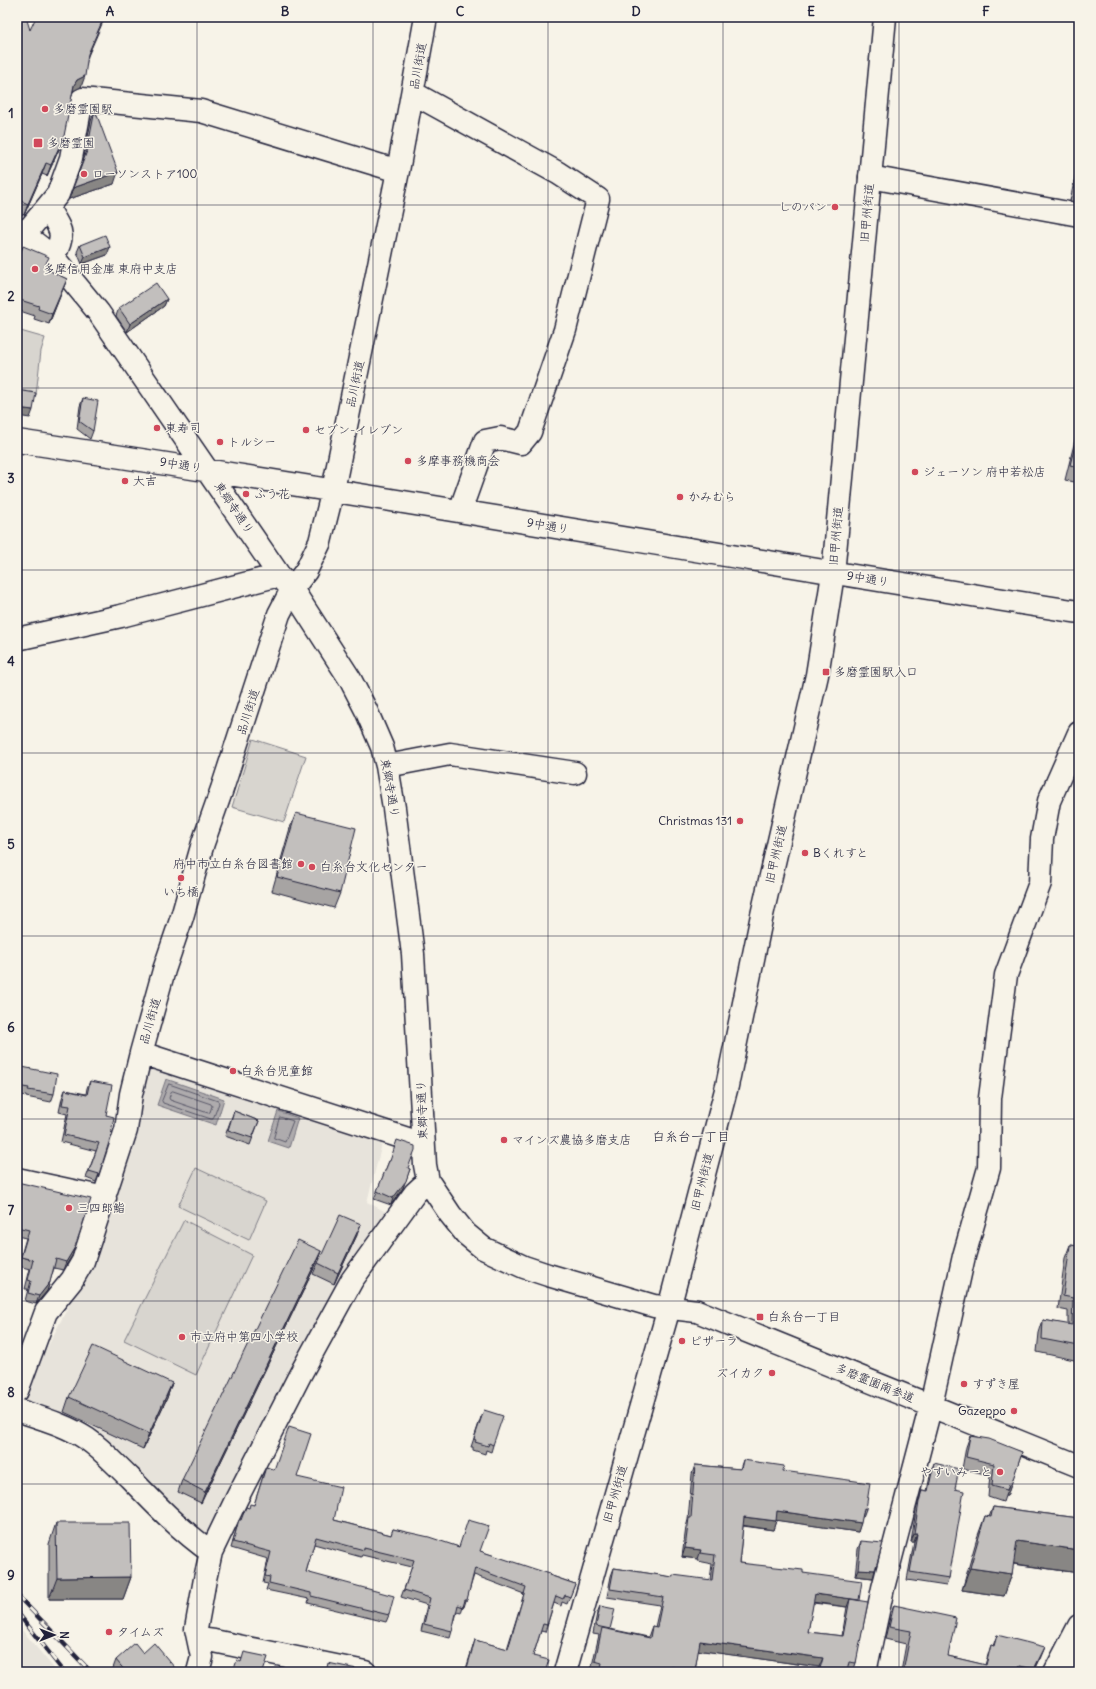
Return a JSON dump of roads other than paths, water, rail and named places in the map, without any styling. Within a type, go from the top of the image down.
[{"type":"main road","name":"品川街道","points":[[17,1391],[46,1312],[72,1280],[83,1261],[105,1198],[126,1130],[131,1094],[141,1053],[203,842],[222,790],[279,614],[285,582],[306,571],[320,542],[333,490],[398,171],[426,17]]},
{"type":"main road","name":"旧甲州街道","points":[[565,1672],[669,1308],[727,1086],[762,915],[817,675],[833,574],[885,17]]},
{"type":"main road","points":[[413,93],[558,174],[598,199],[565,330],[530,432],[522,443],[500,438],[485,441],[460,511]]},
{"type":"main road","points":[[20,233],[48,208],[58,194],[70,158],[82,99],[201,111],[398,171]]},
{"type":"main road","points":[[870,177],[1079,215]]},
{"type":"main road","points":[[48,208],[61,233],[61,244],[54,257]]},
{"type":"main road","name":"東郷寺通り","points":[[20,233],[54,257],[98,313],[285,582],[350,679],[366,710],[382,747],[387,766],[394,808],[413,954],[422,1090],[423,1144],[428,1181],[450,1214],[466,1234],[483,1248],[524,1267],[654,1306],[669,1308]]},
{"type":"main road","name":"9中通り","points":[[17,440],[207,469],[833,574],[1079,612]]},
{"type":"main road","points":[[17,638],[285,582]]},
{"type":"main road","points":[[865,1672],[883,1588],[931,1405],[964,1256],[989,1168],[990,1098],[1006,974],[1040,883],[1042,839],[1049,802],[1079,733]]},
{"type":"main road","points":[[387,766],[450,754],[575,773]]},
{"type":"main road","points":[[141,1053],[423,1144]]},
{"type":"main road","points":[[17,1178],[105,1198]]},
{"type":"main road","points":[[198,1672],[202,1656],[196,1629],[211,1552],[301,1373],[352,1280],[415,1193],[428,1181]]},
{"type":"main road","name":"多磨霊園南参道","points":[[669,1308],[697,1311],[1079,1466]]},
{"type":"main road","points":[[17,1410],[68,1428],[87,1439],[102,1450],[164,1513],[196,1542],[211,1552]]},
{"type":"main road","points":[[1055,1672],[1079,1626]]},
{"type":"main road","points":[[199,1639],[365,1672]]},
{"type":"main road","points":[[1073,1672],[1079,1660]]},
{"type":"water","points":[[166,1079],[224,1099],[216,1125],[157,1105]]},
{"type":"water","points":[[278,1111],[298,1118],[289,1148],[268,1141]]},
{"type":"railway","points":[[17,1595],[91,1672]]},
{"type":"railway","points":[[17,1612],[64,1672]]},
{"type":"place","name":"多磨霊園駅","points":[[45,109]]},
{"type":"place","name":"多磨霊園","points":[[38,143]]},
{"type":"place","name":"ローソンストア100","points":[[84,174]]},
{"type":"place","name":"しのパン","points":[[835,207]]},
{"type":"place","name":"多摩信用金庫 東府中支店","points":[[35,269]]},
{"type":"place","name":"東寿司","points":[[157,428]]},
{"type":"place","name":"セブン-イレブン","points":[[306,430]]},
{"type":"place","name":"トルシー","points":[[220,442]]},
{"type":"place","name":"多摩事務機商会","points":[[408,461]]},
{"type":"place","name":"ジェーソン 府中若松店","points":[[915,472]]},
{"type":"place","name":"大吉","points":[[125,481]]},
{"type":"place","name":"ふう花","points":[[246,494]]},
{"type":"place","name":"かみむら","points":[[680,497]]},
{"type":"place","name":"多磨霊園駅入口","points":[[826,672]]},
{"type":"place","name":"Christmas 131","points":[[740,821]]},
{"type":"place","name":"Bくれすと","points":[[805,853]]},
{"type":"place","name":"府中市立白糸台図書館","points":[[301,864]]},
{"type":"place","name":"白糸台文化センター","points":[[312,867]]},
{"type":"place","name":"いち橋","points":[[181,878]]},
{"type":"place","name":"白糸台児童館","points":[[233,1071]]},
{"type":"place","name":"マインズ農協多磨支店","points":[[504,1140]]},
{"type":"place","name":"三四郎鮨","points":[[69,1208]]},
{"type":"place","name":"白糸台一丁目","points":[[760,1317]]},
{"type":"place","name":"市立府中第四小学校","points":[[182,1337]]},
{"type":"place","name":"ピザーラ","points":[[682,1341]]},
{"type":"place","name":"ズイカク","points":[[772,1373]]},
{"type":"place","name":"すずき屋","points":[[964,1384]]},
{"type":"place","name":"Gazeppo","points":[[1014,1411]]},
{"type":"place","name":"やすいみーと","points":[[1000,1472]]},
{"type":"place","name":"タイムズ","points":[[109,1632]]},
{"type":"district","name":"白糸台一丁目","points":[[691,1136]]}]
